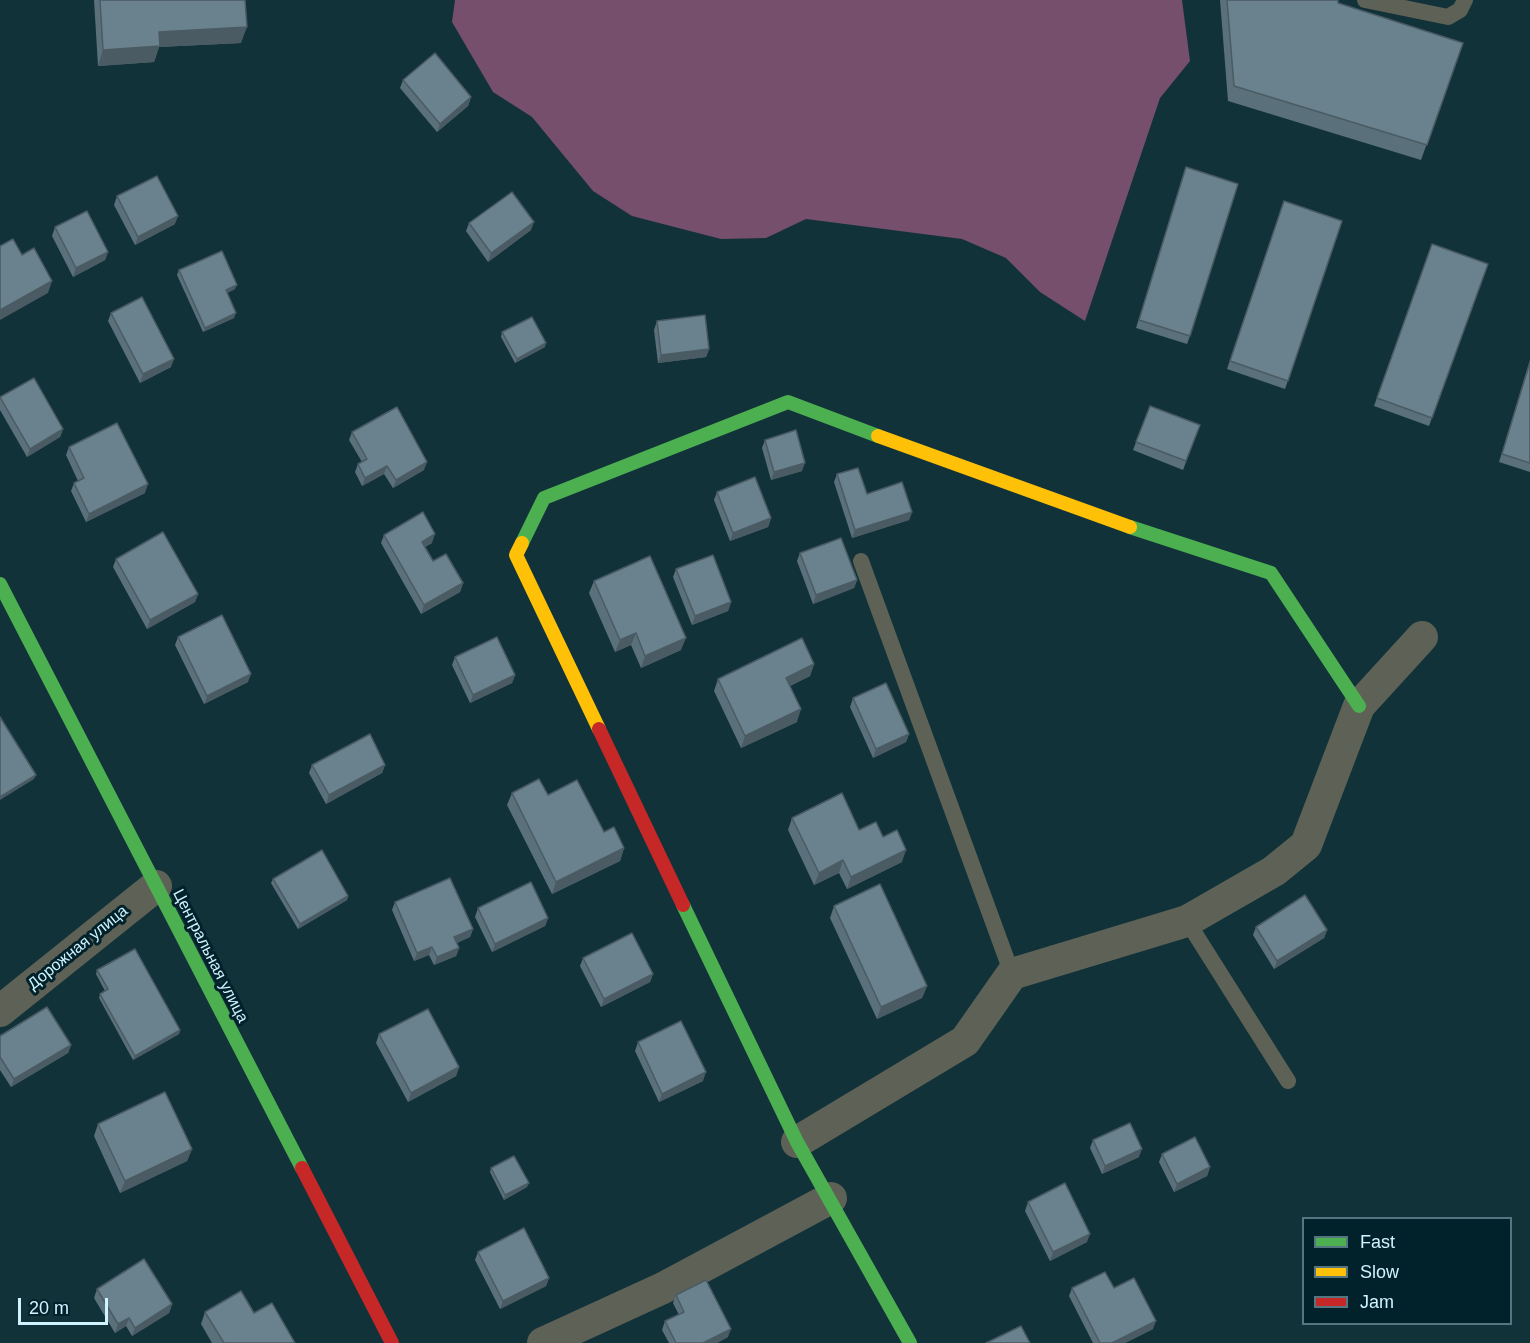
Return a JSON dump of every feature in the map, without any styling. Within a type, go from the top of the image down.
[{"type":"street","points":[[910,1343],[831,1198],[797,1142],[516,555],[544,498],[788,402],[1080,511],[1271,573],[1359,705]]},
{"type":"street","name":"Центральная улица","points":[[0,584],[392,1343]]},
{"type":"street","points":[[797,1142],[965,1041],[1012,974],[1187,921],[1274,871],[1306,845],[1359,705],[1422,637]]},
{"type":"street","name":"Дорожная улица","points":[[0,1011],[156,886]]},
{"type":"street","points":[[543,1343],[663,1288],[831,1198]]},
{"type":"lane","points":[[1365,0],[1448,16],[1460,10],[1464,0]]},
{"type":"lane","points":[[861,561],[1012,974]]},
{"type":"lane","points":[[1187,921],[1288,1081]]},
{"type":"shaded area","points":[[455,0],[1182,0],[1190,61],[1160,98],[1085,321],[1040,292],[1006,258],[962,239],[806,219],[766,238],[721,239],[632,216],[593,191],[532,117],[493,92],[452,22]]},
{"type":"building","points":[[100,0],[245,0],[247,27],[159,32],[160,46],[103,50]]},
{"type":"building","points":[[1227,0],[1338,0],[1338,3],[1463,43],[1427,145],[1234,86]]},
{"type":"building","points":[[435,53],[471,97],[440,124],[403,80]]},
{"type":"building","points":[[1186,167],[1238,184],[1190,336],[1139,320]]},
{"type":"building","points":[[157,176],[178,216],[138,237],[117,196]]},
{"type":"building","points":[[512,192],[534,222],[491,253],[469,223]]},
{"type":"building","points":[[1284,201],[1342,221],[1288,381],[1230,361]]},
{"type":"building","points":[[87,211],[108,252],[76,268],[55,227]]},
{"type":"building","points":[[13,239],[22,255],[34,248],[52,281],[0,310],[0,246]]},
{"type":"building","points":[[1432,244],[1488,264],[1432,418],[1377,398]]},
{"type":"building","points":[[222,251],[237,285],[226,290],[236,313],[205,328],[179,270]]},
{"type":"building","points":[[142,297],[174,359],[143,374],[111,313]]},
{"type":"building","points":[[705,315],[709,349],[661,355],[657,321]]},
{"type":"building","points":[[532,317],[546,343],[517,359],[502,332]]},
{"type":"building","points":[[1530,362],[1530,463],[1502,454]]},
{"type":"building","points":[[34,378],[63,429],[30,449],[0,397]]},
{"type":"building","points":[[1150,406],[1200,425],[1186,461],[1136,442]]},
{"type":"building","points":[[397,407],[427,462],[396,480],[387,466],[365,478],[358,464],[367,459],[352,432]]},
{"type":"building","points":[[117,423],[148,484],[89,514],[74,483],[84,478],[69,447]]},
{"type":"building","points":[[796,430],[805,463],[774,472],[765,440]]},
{"type":"building","points":[[858,468],[867,494],[902,482],[912,512],[855,530],[837,474]]},
{"type":"building","points":[[755,477],[771,518],[733,533],[717,492]]},
{"type":"building","points":[[423,512],[435,534],[422,542],[433,561],[446,554],[463,583],[424,605],[384,535]]},
{"type":"building","points":[[163,532],[198,594],[150,620],[116,559]]},
{"type":"building","points":[[841,538],[857,580],[816,595],[800,553]]},
{"type":"building","points":[[713,555],[731,602],[695,616],[676,569]]},
{"type":"building","points":[[650,556],[686,638],[645,656],[636,633],[620,640],[594,581]]},
{"type":"building","points":[[222,615],[251,674],[207,696],[178,637]]},
{"type":"building","points":[[497,637],[515,675],[473,695],[455,657]]},
{"type":"building","points":[[802,638],[814,664],[786,678],[801,709],[745,736],[718,679]]},
{"type":"building","points":[[886,683],[909,734],[876,749],[853,698]]},
{"type":"building","points":[[0,717],[36,775],[0,797]]},
{"type":"building","points":[[370,734],[385,765],[329,795],[312,765]]},
{"type":"building","points":[[539,779],[548,795],[577,780],[604,832],[614,827],[624,848],[556,882],[512,793]]},
{"type":"building","points":[[842,793],[859,830],[876,822],[883,837],[897,830],[906,850],[851,877],[843,860],[819,873],[792,818]]},
{"type":"building","points":[[322,850],[348,896],[300,924],[273,879]]},
{"type":"building","points":[[450,878],[473,929],[454,937],[459,948],[437,957],[432,947],[417,953],[395,902]]},
{"type":"building","points":[[531,882],[548,918],[495,944],[478,908]]},
{"type":"building","points":[[880,884],[927,986],[881,1007],[834,906]]},
{"type":"building","points":[[1305,895],[1327,930],[1277,961],[1256,927]]},
{"type":"building","points":[[632,933],[653,974],[604,999],[583,958]]},
{"type":"building","points":[[135,949],[180,1030],[135,1056],[100,994],[108,989],[97,970]]},
{"type":"building","points":[[47,1007],[71,1045],[14,1079],[0,1057],[0,1036]]},
{"type":"building","points":[[428,1009],[459,1067],[411,1093],[379,1034]]},
{"type":"building","points":[[681,1021],[706,1072],[662,1094],[638,1042]]},
{"type":"building","points":[[165,1092],[192,1149],[125,1181],[98,1124]]},
{"type":"building","points":[[1130,1123],[1142,1149],[1105,1166],[1093,1140]]},
{"type":"building","points":[[1195,1137],[1210,1167],[1177,1184],[1162,1154]]},
{"type":"building","points":[[514,1156],[529,1183],[505,1195],[491,1168]]},
{"type":"building","points":[[1065,1183],[1090,1234],[1053,1252],[1028,1202]]},
{"type":"building","points":[[524,1228],[549,1278],[503,1301],[478,1252]]},
{"type":"building","points":[[144,1259],[172,1304],[135,1328],[129,1318],[118,1324],[97,1289]]},
{"type":"building","points":[[1105,1272],[1114,1288],[1134,1278],[1156,1321],[1112,1343],[1100,1343],[1072,1288]]},
{"type":"building","points":[[706,1280],[731,1329],[703,1343],[676,1343],[665,1321],[684,1312],[676,1295]]},
{"type":"building","points":[[241,1291],[254,1313],[272,1303],[295,1343],[224,1343],[205,1312]]},
{"type":"building","points":[[1021,1326],[1030,1343],[986,1343]]},
{"type":"traffic: fast","points":[[522,543],[544,498],[788,402],[878,436]]},
{"type":"traffic: fast","points":[[1130,527],[1271,573],[1359,706]]},
{"type":"traffic: fast","points":[[0,584],[302,1168]]},
{"type":"traffic: fast","points":[[683,905],[797,1142],[910,1343]]},
{"type":"traffic: slow","points":[[878,436],[1130,527]]},
{"type":"traffic: slow","points":[[522,543],[516,555],[599,729]]},
{"type":"traffic: jam","points":[[599,729],[683,905]]},
{"type":"traffic: jam","points":[[302,1168],[392,1343]]}]
